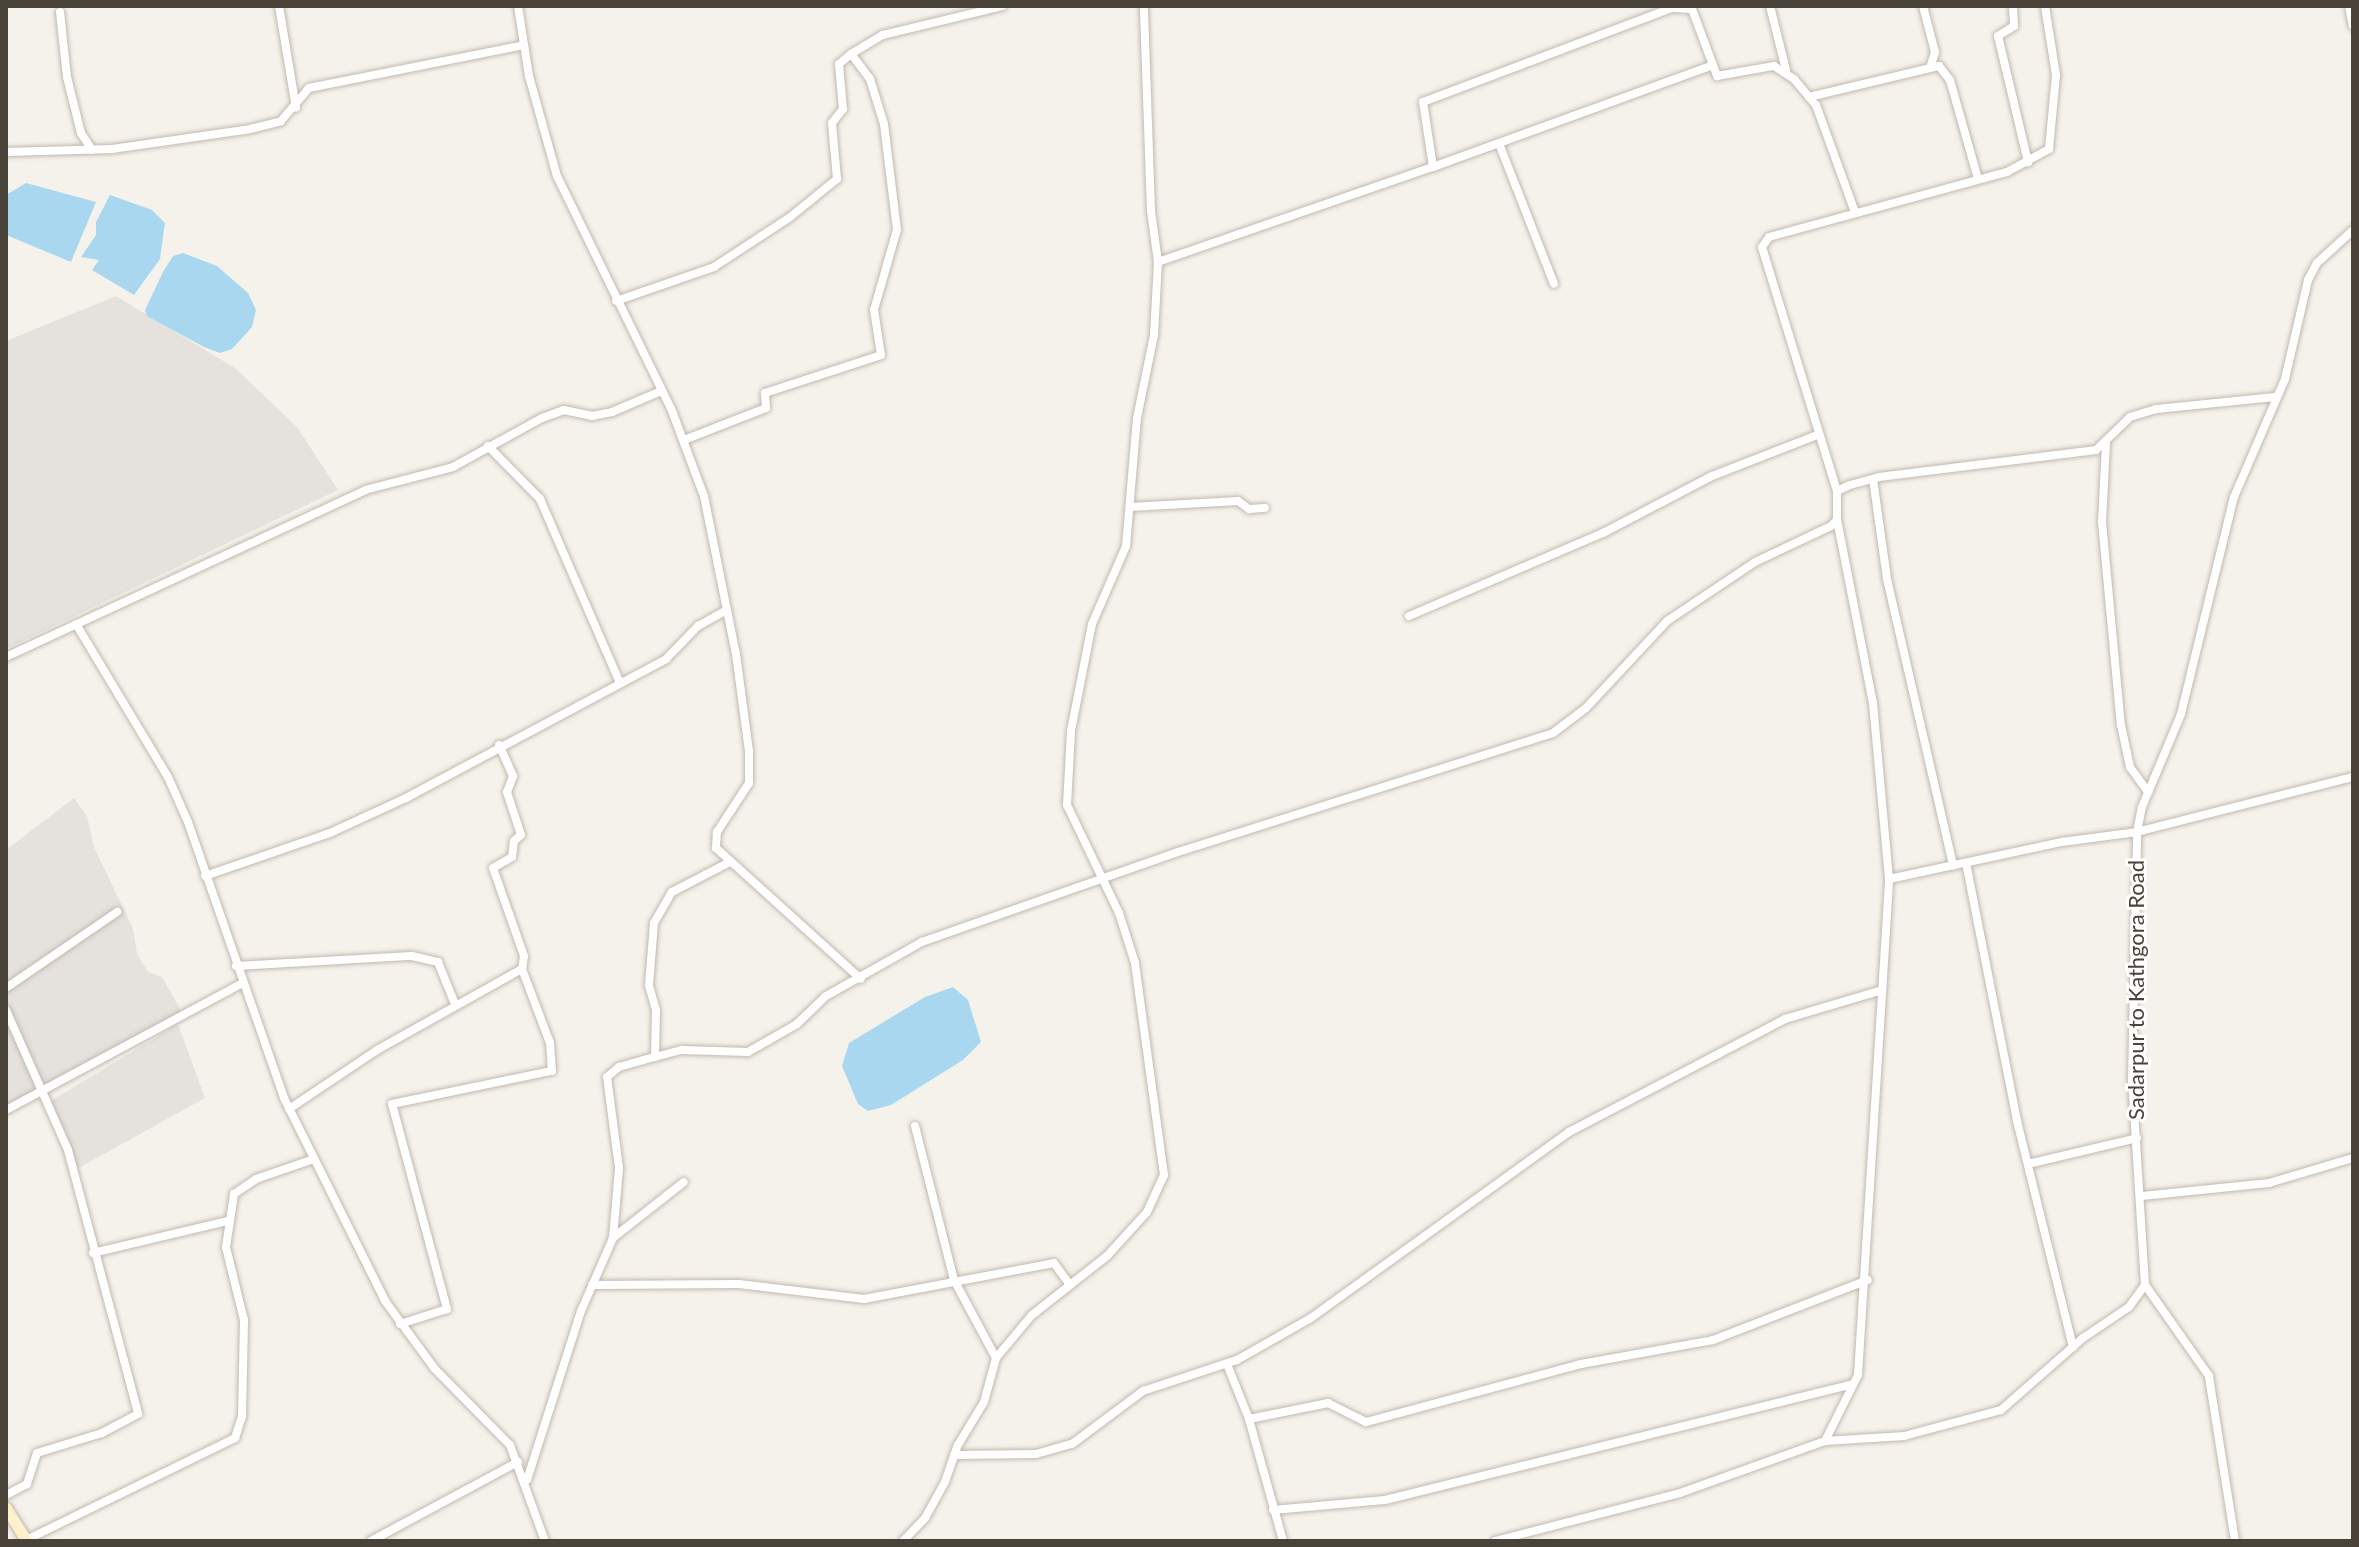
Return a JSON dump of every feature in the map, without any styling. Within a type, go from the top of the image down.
[{"type":"main road","points":[[6,1508],[26,1540]]},
{"type":"street","points":[[279,6],[296,109]]},
{"type":"street","points":[[518,6],[524,45],[557,176],[684,440],[704,496],[727,610],[749,767],[749,783],[717,832],[716,848],[728,863],[759,881],[794,921],[861,979]]},
{"type":"street","points":[[616,301],[714,267],[789,218],[837,179],[832,123],[843,109],[839,64],[851,54],[883,35],[1003,6]]},
{"type":"street","points":[[903,1541],[939,1494],[954,1455],[984,1402],[996,1358],[1015,1331],[1107,1256],[1147,1212],[1164,1175],[1135,963],[1104,882],[1067,805],[1071,731],[1092,624],[1126,546],[1137,418],[1154,335],[1158,262],[1151,211],[1146,115],[1150,49],[1144,6]]},
{"type":"street","points":[[1770,6],[1786,70],[1809,97],[1827,131],[1855,212]]},
{"type":"street","points":[[1923,6],[1935,52],[1930,66]]},
{"type":"street","points":[[2013,6],[2014,26],[1998,36],[2028,162]]},
{"type":"street","points":[[1825,1441],[1853,1384],[1868,1280],[1879,991],[1889,879],[1873,703],[1837,520],[1837,491],[1817,435],[1762,247],[1769,237],[1978,179],[2028,162],[2049,149],[2054,124],[2056,75],[2045,6]]},
{"type":"street","points":[[2349,6],[2353,26]]},
{"type":"street","points":[[1433,167],[1423,102],[1672,8],[1692,8],[1710,66],[1717,76],[1774,66],[1786,70]]},
{"type":"street","points":[[60,12],[72,98],[81,133],[92,150]]},
{"type":"street","points":[[6,152],[92,150],[250,129],[281,121],[296,109],[309,88],[524,45]]},
{"type":"street","points":[[684,440],[766,408],[765,393],[881,355],[874,310],[897,230],[884,124],[870,79],[851,54]]},
{"type":"street","points":[[1158,262],[1500,146],[1710,66]]},
{"type":"street","points":[[1809,97],[1930,66],[1945,68],[1978,179]]},
{"type":"street","points":[[1500,146],[1554,284]]},
{"type":"street","points":[[1889,879],[2137,832],[2148,792],[2181,714],[2234,497],[2285,379],[2308,280],[2317,263],[2353,230]]},
{"type":"street","points":[[6,657],[365,490],[453,467],[488,446],[564,410],[592,416],[659,392]]},
{"type":"street","points":[[1837,491],[1873,479],[2096,450],[2106,444],[2130,417],[2156,409],[2275,397]]},
{"type":"street","points":[[1409,616],[1603,533],[1712,476],[1817,435]]},
{"type":"street","points":[[2106,444],[2102,535],[2121,725],[2130,767],[2148,792]]},
{"type":"street","points":[[488,446],[540,499],[619,681]]},
{"type":"street","points":[[1873,479],[1887,579],[1953,865]]},
{"type":"street","points":[[1130,507],[1238,501],[1249,509],[1265,508]]},
{"type":"street","points":[[527,1481],[592,1285],[613,1238],[619,1168],[607,1077],[619,1067],[682,1050],[748,1052],[797,1024],[826,996],[922,942],[1085,883],[1104,882],[1178,852],[1553,733],[1586,708],[1667,621],[1755,562],[1837,520]]},
{"type":"street","points":[[205,876],[374,815],[499,745],[558,720],[619,681],[666,659],[698,626],[727,610]]},
{"type":"street","points":[[76,624],[168,777],[241,984],[289,1109],[314,1159],[400,1324],[435,1369],[510,1445],[527,1481],[545,1541]]},
{"type":"street","points":[[400,1324],[447,1309],[392,1104],[552,1071],[550,1043],[522,969],[524,956],[493,868],[512,857],[514,841],[521,835],[507,792],[513,776],[499,745]]},
{"type":"street","name":"Sadarpur to Kathgora Road","points":[[2145,1285],[2142,1196],[2132,1081],[2137,832],[2353,777]]},
{"type":"street","points":[[655,1057],[656,1010],[649,985],[654,923],[672,892],[728,863]]},
{"type":"street","points":[[1966,863],[2028,1164],[2073,1347]]},
{"type":"street","points":[[6,988],[117,912]]},
{"type":"street","points":[[236,966],[412,956],[438,962],[455,1004]]},
{"type":"street","points":[[289,1109],[455,1004],[522,969]]},
{"type":"street","points":[[6,1110],[40,1095],[241,984]]},
{"type":"street","points":[[954,1455],[1036,1454],[1072,1444],[1143,1391],[1227,1364],[1311,1318],[1569,1132],[1785,1019],[1879,991]]},
{"type":"street","points":[[6,1010],[40,1095],[68,1150],[93,1253],[111,1301],[138,1414],[102,1433],[37,1453],[27,1484],[6,1495]]},
{"type":"street","points":[[915,1126],[954,1280],[996,1358]]},
{"type":"street","points":[[2028,1164],[2137,1138]]},
{"type":"street","points":[[2142,1196],[2269,1183],[2353,1158]]},
{"type":"street","points":[[26,1540],[235,1438],[242,1417],[244,1320],[226,1247],[227,1221],[234,1194],[256,1179],[314,1159]]},
{"type":"street","points":[[613,1238],[684,1182]]},
{"type":"street","points":[[93,1253],[227,1221]]},
{"type":"street","points":[[592,1285],[739,1284],[864,1299],[1054,1263],[1070,1285]]},
{"type":"street","points":[[1249,1419],[1328,1403],[1366,1422],[1581,1364],[1713,1340],[1868,1280]]},
{"type":"street","points":[[1495,1541],[1680,1493],[1825,1441],[1904,1436],[2001,1410],[2073,1347],[2129,1307],[2145,1285],[2209,1376],[2235,1541]]},
{"type":"street","points":[[1227,1364],[1249,1419],[1283,1541]]},
{"type":"street","points":[[1273,1510],[1385,1500],[1853,1384]]},
{"type":"street","points":[[371,1541],[518,1462]]},
{"type":"street","points":[[913,1531],[920,1541]]},
{"type":"shaded area","points":[[116,296],[235,368],[297,427],[338,490],[6,649],[6,341]]},
{"type":"shaded area","points":[[74,798],[87,816],[94,847],[133,929],[137,954],[148,972],[162,977],[181,1011],[61,1086],[6,1109],[6,850]]},
{"type":"shaded area","points":[[178,1024],[205,1098],[77,1169],[49,1102]]},
{"type":"water","points":[[26,183],[96,202],[71,262],[6,235],[6,195]]},
{"type":"water","points":[[110,195],[152,210],[165,223],[160,259],[134,295],[92,270],[99,260],[81,257],[96,235],[96,222]]},
{"type":"water","points":[[183,253],[217,266],[248,293],[256,310],[252,327],[232,349],[220,353],[204,347],[147,316],[145,310],[163,272],[173,256]]},
{"type":"water","points":[[953,987],[968,1000],[981,1042],[963,1060],[891,1105],[868,1111],[858,1104],[842,1066],[849,1043],[925,997]]}]
